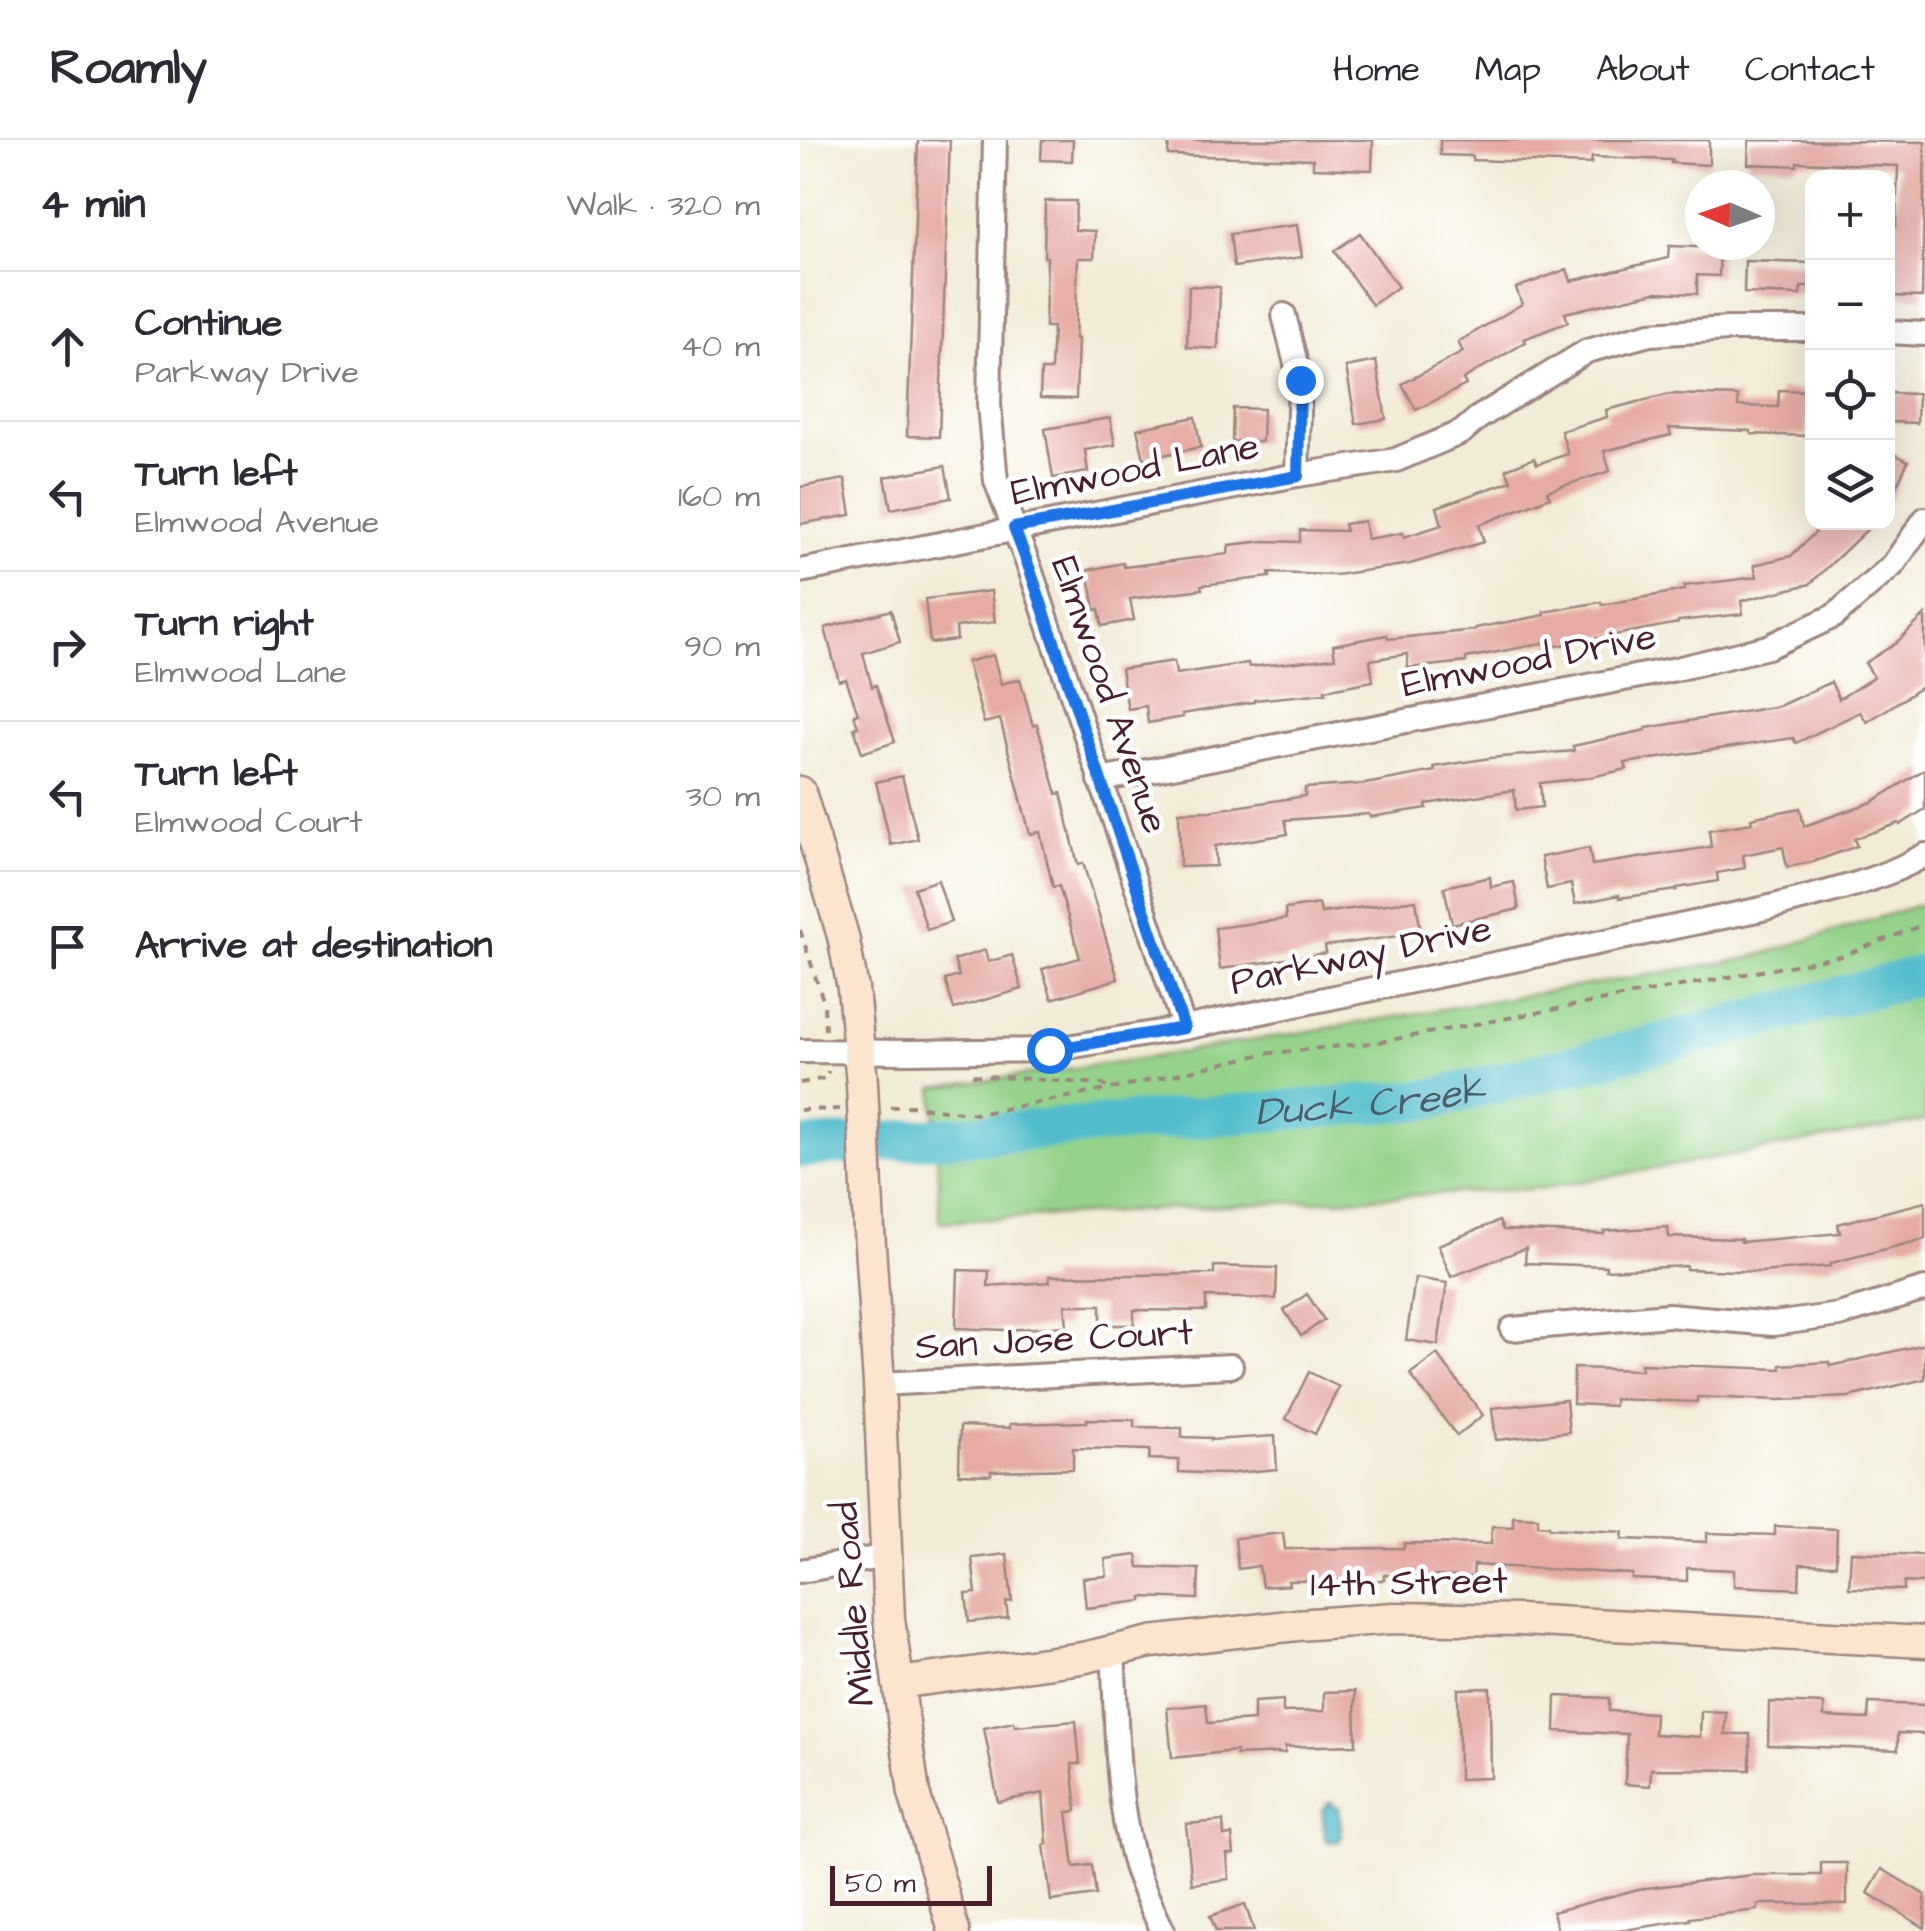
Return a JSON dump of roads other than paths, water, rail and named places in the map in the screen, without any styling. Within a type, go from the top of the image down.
[{"type":"main road","name":"Middle Road","points":[[800,792],[843,936],[869,1095],[869,1230],[890,1619],[914,1793],[954,1931]]},
{"type":"main road","name":"14th Street","points":[[898,1683],[1082,1658],[1151,1642],[1394,1618],[1520,1620],[1925,1642]]},
{"type":"street","name":"Elmwood Avenue","points":[[996,140],[989,404],[996,481],[1030,570],[1184,1028]]},
{"type":"street","points":[[1284,315],[1300,380],[1298,476]]},
{"type":"street","name":"Elmwood Lane","points":[[800,570],[1396,460],[1462,432],[1478,418],[1587,351],[1650,334],[1805,329]]},
{"type":"street","points":[[1895,332],[1925,334]]},
{"type":"street","name":"Elmwood Drive","points":[[1100,780],[1676,669],[1768,647],[1834,616],[1894,564],[1925,520]]},
{"type":"street","name":"Parkway Drive","points":[[800,1051],[1049,1050],[1184,1028],[1762,910],[1837,890],[1925,855]]},
{"type":"street","points":[[1512,1328],[1668,1315],[1773,1324],[1840,1315],[1925,1289]]},
{"type":"street","name":"San Jose Court","points":[[879,1384],[1232,1366]]},
{"type":"street","points":[[800,1572],[886,1556]]},
{"type":"street","points":[[1113,1650],[1123,1804],[1133,1858],[1163,1931]]},
{"type":"water","points":[[1332,1802],[1339,1807],[1342,1837],[1327,1842],[1322,1809]]},
{"type":"waterway","name":"Duck Creek","points":[[800,1148],[1433,1099],[1925,974]]}]
